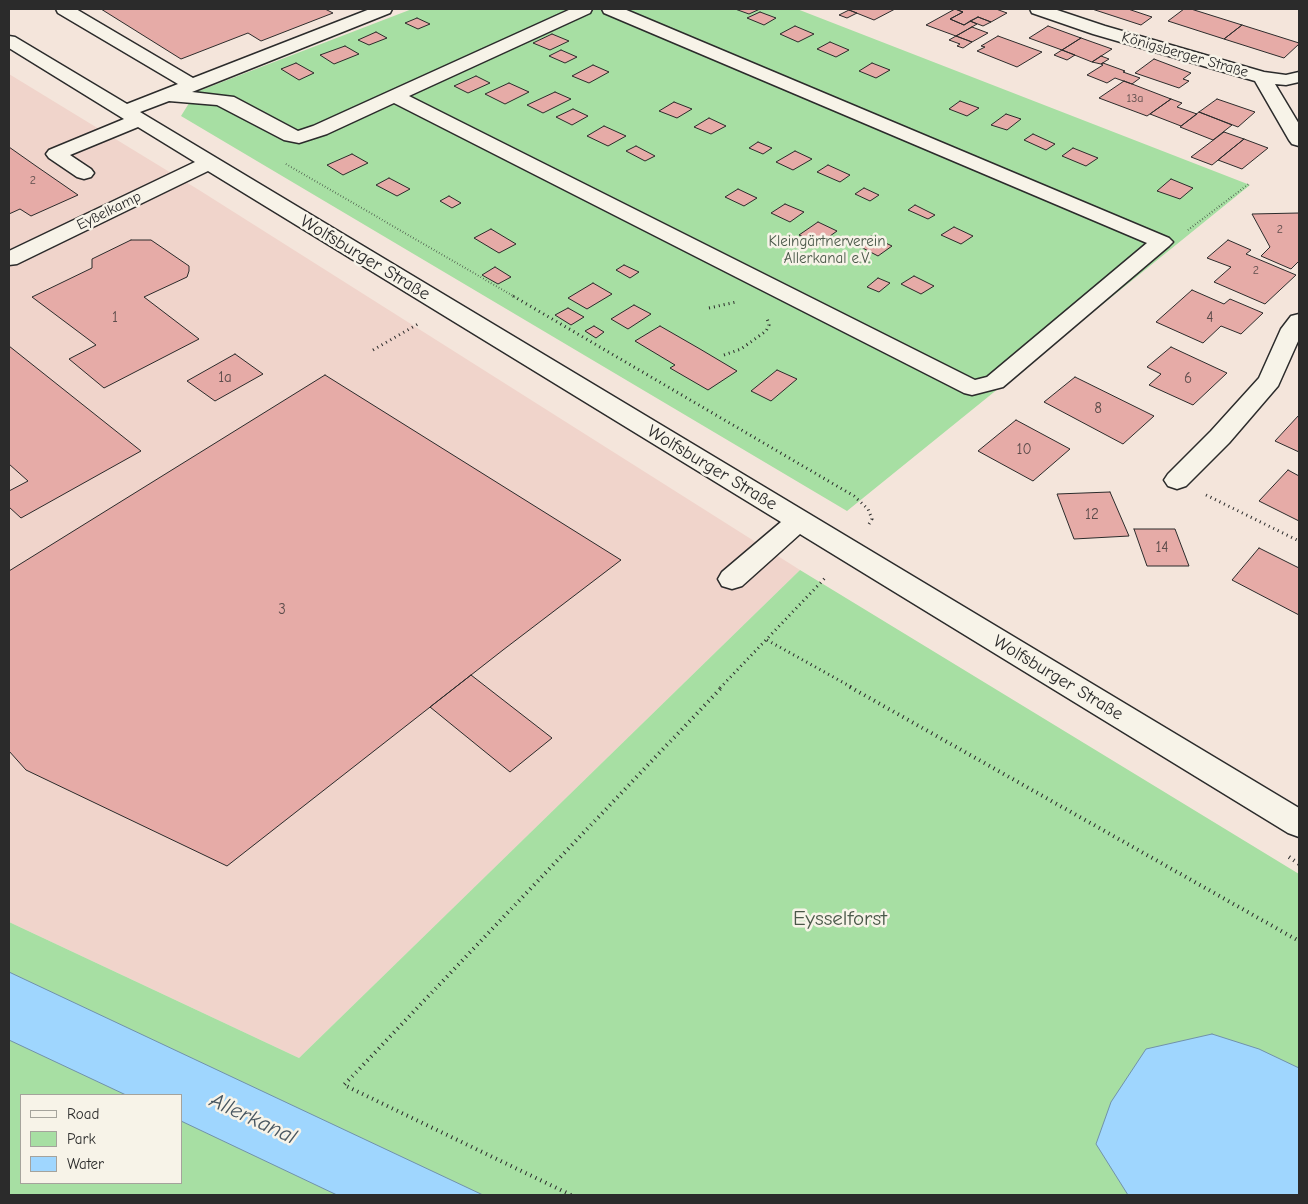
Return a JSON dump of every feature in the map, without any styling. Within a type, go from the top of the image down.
[{"type":"street","points":[[64,9],[192,85]]},
{"type":"street","points":[[84,173],[56,154],[132,116],[166,95],[384,9]]},
{"type":"street","points":[[166,95],[227,101],[291,136],[299,137],[320,130],[584,9]]},
{"type":"street","points":[[394,96],[972,388],[995,382],[1162,242],[610,9]]},
{"type":"street","name":"Königsberger Straße","points":[[1038,9],[1099,30],[1262,78],[1299,140]]},
{"type":"street","name":"Wolfsburger Straße","points":[[9,41],[1299,824]]},
{"type":"street","points":[[1262,78],[1286,80],[1299,77]]},
{"type":"street","name":"Eyßelkamp","points":[[9,260],[145,201],[209,163]]},
{"type":"street","points":[[1177,480],[1220,437],[1270,381],[1292,329],[1299,321]]},
{"type":"street","points":[[732,579],[799,521]]},
{"type":"path","points":[[286,164],[829,480],[854,496],[868,509],[872,520],[866,529]]},
{"type":"path","points":[[1162,242],[1173,242],[1250,183]]},
{"type":"path","points":[[710,308],[743,301]]},
{"type":"path","points":[[724,355],[741,349],[766,331],[769,325],[765,314]]},
{"type":"path","points":[[373,350],[411,328]]},
{"type":"path","points":[[1206,494],[1299,541]]},
{"type":"path","points":[[571,1195],[344,1085],[828,575]]},
{"type":"path","points":[[767,640],[1299,941]]},
{"type":"shaded area","points":[[9,74],[199,190],[800,570],[299,1058],[9,922]]},
{"type":"green space","name":"Kleingärtnerverein Allerkanal e.V.","points":[[412,9],[797,9],[1250,185],[847,511],[181,116],[196,92]]},
{"type":"green space","name":"Eysselforst","points":[[800,570],[1299,874],[1299,1195],[9,1195],[9,922],[299,1058]]},
{"type":"water","name":"Allerkanal","points":[[9,972],[483,1195],[337,1195],[182,1121],[182,1094],[124,1094],[9,1040]]},
{"type":"water","points":[[1212,1034],[1259,1049],[1299,1068],[1299,1195],[1128,1195],[1096,1144],[1111,1102],[1146,1049]]},
{"type":"building","points":[[101,9],[325,9],[333,13],[261,41],[248,33],[181,59]]},
{"type":"building","points":[[735,9],[760,9],[749,14]]},
{"type":"building","points":[[895,9],[874,20],[849,10]]},
{"type":"building","points":[[955,9],[996,9],[1007,13],[991,22],[978,17],[964,25],[950,19],[963,12]]},
{"type":"building","points":[[955,9],[963,12],[950,19],[964,25],[970,21],[977,24],[956,36],[926,25]]},
{"type":"building","points":[[1092,9],[1128,9],[1152,17],[1141,25]]},
{"type":"building","points":[[1184,9],[1191,9],[1242,25],[1224,39],[1168,21]]},
{"type":"building","points":[[849,10],[857,13],[847,18],[839,15]]},
{"type":"building","points":[[760,12],[776,18],[764,25],[747,18]]},
{"type":"building","points":[[978,17],[991,22],[983,26],[970,21]]},
{"type":"building","points":[[417,18],[430,24],[418,29],[405,23]]},
{"type":"building","points":[[1242,25],[1299,44],[1284,58],[1224,39]]},
{"type":"building","points":[[795,26],[814,34],[798,42],[780,34]]},
{"type":"building","points":[[1048,26],[1081,38],[1062,50],[1029,38]]},
{"type":"building","points":[[972,27],[988,33],[972,42],[956,36]]},
{"type":"building","points":[[376,32],[387,38],[369,45],[358,40]]},
{"type":"building","points":[[552,34],[569,41],[550,50],[533,43]]},
{"type":"building","points":[[956,36],[972,42],[963,48],[957,46],[960,44],[949,40]]},
{"type":"building","points":[[998,36],[1042,52],[1017,67],[977,51],[985,47],[981,46]]},
{"type":"building","points":[[1081,38],[1112,49],[1092,62],[1062,50]]},
{"type":"building","points":[[830,42],[849,50],[836,57],[817,49]]},
{"type":"building","points":[[345,46],[359,54],[334,64],[320,55]]},
{"type":"building","points":[[561,50],[577,57],[565,63],[549,56]]},
{"type":"building","points":[[1062,50],[1075,55],[1067,60],[1054,55]]},
{"type":"building","points":[[1101,56],[1109,59],[1101,64],[1092,62]]},
{"type":"building","points":[[1154,59],[1191,73],[1183,79],[1189,81],[1179,88],[1135,73]]},
{"type":"building","points":[[296,63],[314,73],[299,80],[281,69]]},
{"type":"building","points":[[872,63],[890,70],[876,78],[859,71]]},
{"type":"building","points":[[1103,63],[1140,78],[1132,84],[1115,78],[1107,83],[1087,75],[1103,65],[1101,64]]},
{"type":"building","points":[[593,65],[609,72],[589,83],[572,76]]},
{"type":"building","points":[[476,76],[490,83],[468,93],[454,86]]},
{"type":"building","points":[[1124,81],[1171,99],[1147,116],[1099,98]]},
{"type":"building","points":[[509,83],[529,92],[505,104],[485,94]]},
{"type":"building","points":[[555,92],[571,99],[543,113],[527,105]]},
{"type":"building","points":[[1171,99],[1182,103],[1177,107],[1197,114],[1181,126],[1150,114]]},
{"type":"building","points":[[1217,99],[1255,112],[1238,127],[1199,112]]},
{"type":"building","points":[[960,101],[979,108],[967,116],[949,109]]},
{"type":"building","points":[[674,102],[692,109],[677,118],[659,111]]},
{"type":"building","points":[[573,109],[588,116],[572,125],[556,117]]},
{"type":"building","points":[[1199,112],[1232,125],[1213,140],[1180,127]]},
{"type":"building","points":[[1006,114],[1021,119],[1007,130],[991,125]]},
{"type":"building","points":[[709,118],[726,126],[711,134],[694,127]]},
{"type":"building","points":[[604,126],[626,136],[608,146],[587,136]]},
{"type":"building","points":[[1224,132],[1244,139],[1212,165],[1191,157]]},
{"type":"building","points":[[1033,134],[1055,144],[1046,150],[1024,140]]},
{"type":"building","points":[[1244,139],[1268,148],[1242,169],[1218,160]]},
{"type":"building","points":[[758,142],[772,148],[763,154],[749,148]]},
{"type":"building","points":[[636,146],[655,156],[645,161],[626,151]]},
{"type":"building","points":[[9,147],[78,195],[31,216],[20,209],[9,214]]},
{"type":"building","points":[[1073,148],[1098,158],[1086,166],[1062,156]]},
{"type":"building","points":[[795,151],[812,159],[793,170],[776,162]]},
{"type":"building","points":[[352,154],[368,163],[343,175],[327,165]]},
{"type":"building","points":[[828,165],[850,175],[840,182],[817,172]]},
{"type":"building","points":[[389,178],[410,189],[397,196],[376,185]]},
{"type":"building","points":[[1171,179],[1193,188],[1180,199],[1157,191]]},
{"type":"building","points":[[864,188],[879,195],[870,201],[855,194]]},
{"type":"building","points":[[738,189],[757,198],[744,206],[725,197]]},
{"type":"building","points":[[449,196],[461,203],[452,208],[440,201]]},
{"type":"building","points":[[785,204],[804,212],[790,222],[771,213]]},
{"type":"building","points":[[915,205],[935,215],[928,219],[908,210]]},
{"type":"building","points":[[1299,213],[1299,261],[1291,269],[1261,256],[1270,247],[1252,214]]},
{"type":"building","points":[[818,222],[837,231],[819,244],[799,235]]},
{"type":"building","points":[[954,227],[973,236],[961,244],[941,235]]},
{"type":"building","points":[[491,229],[516,244],[499,253],[474,238]]},
{"type":"building","points":[[871,236],[892,246],[878,256],[857,245]]},
{"type":"building","points":[[131,240],[151,240],[189,266],[187,277],[144,297],[199,339],[104,388],[69,359],[96,345],[32,297],[92,268],[92,259]]},
{"type":"building","points":[[1228,240],[1251,250],[1246,254],[1296,275],[1265,304],[1214,282],[1231,267],[1207,258]]},
{"type":"building","points":[[624,265],[639,272],[630,278],[616,270]]},
{"type":"building","points":[[495,267],[511,277],[498,284],[482,275]]},
{"type":"building","points":[[914,276],[934,286],[921,294],[901,284]]},
{"type":"building","points":[[878,278],[890,283],[879,292],[867,287]]},
{"type":"building","points":[[593,283],[612,294],[587,309],[568,298]]},
{"type":"building","points":[[1192,290],[1224,304],[1230,299],[1263,313],[1241,334],[1221,326],[1203,343],[1156,322]]},
{"type":"building","points":[[634,305],[651,314],[628,329],[611,319]]},
{"type":"building","points":[[568,308],[584,317],[571,325],[555,315]]},
{"type":"building","points":[[594,326],[604,332],[596,338],[585,331]]},
{"type":"building","points":[[660,326],[737,371],[708,390],[670,368],[675,365],[635,341]]},
{"type":"building","points":[[9,346],[141,451],[21,518],[9,507],[9,491],[28,481],[9,464]]},
{"type":"building","points":[[1171,347],[1227,373],[1193,405],[1149,385],[1161,374],[1147,367]]},
{"type":"building","points":[[235,354],[263,374],[215,401],[187,381]]},
{"type":"building","points":[[777,370],[797,379],[771,401],[751,391]]},
{"type":"building","points":[[325,375],[621,560],[227,866],[26,770],[9,751],[9,571]]},
{"type":"building","points":[[1075,377],[1154,416],[1123,444],[1044,402]]},
{"type":"building","points":[[1299,415],[1299,452],[1275,441]]},
{"type":"building","points":[[1016,420],[1070,449],[1033,481],[978,451]]},
{"type":"building","points":[[1288,470],[1299,476],[1299,521],[1259,501]]},
{"type":"building","points":[[1110,492],[1129,536],[1074,539],[1057,494]]},
{"type":"building","points":[[1134,529],[1175,529],[1189,566],[1147,566]]},
{"type":"building","points":[[1259,548],[1299,568],[1299,615],[1232,580]]},
{"type":"building","points":[[471,675],[552,738],[510,772],[430,707]]}]
